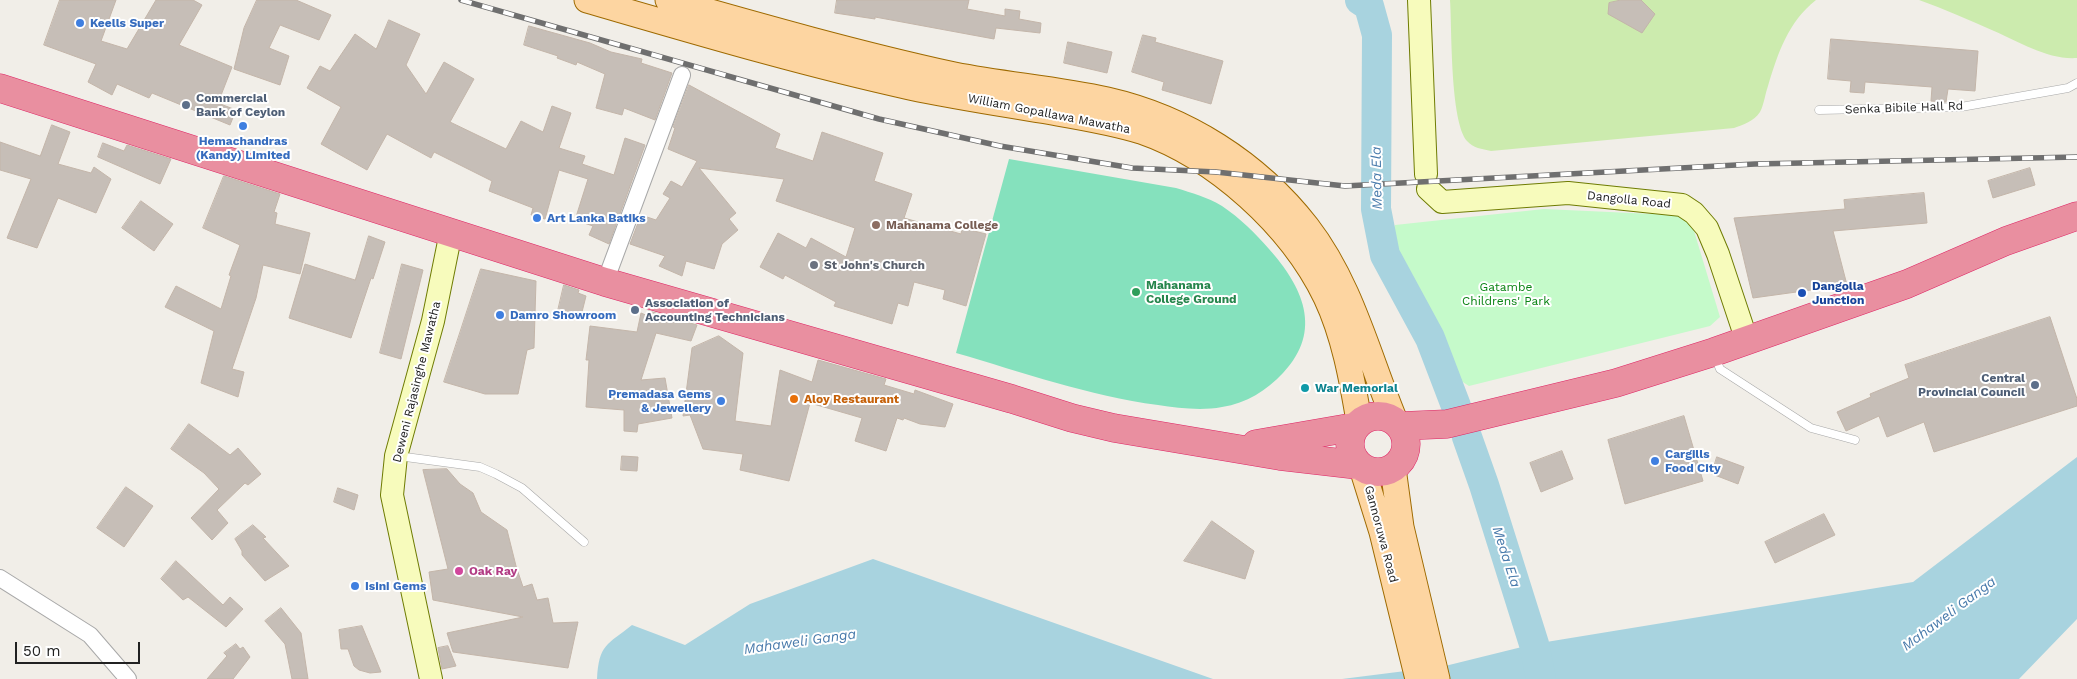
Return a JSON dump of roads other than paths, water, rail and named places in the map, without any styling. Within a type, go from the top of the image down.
[{"type":"highway","points":[[0,88],[605,282],[1072,418],[1170,438],[1280,456],[1360,466],[1372,472],[1383,472],[1427,441],[1447,424]]},
{"type":"highway","points":[[1398,424],[1447,424],[1616,383],[1747,341],[1908,284],[2006,241],[2077,216]]},
{"type":"highway","points":[[1235,448],[1356,424],[1371,416],[1384,415],[1398,424],[1405,436],[1406,446],[1398,462]]},
{"type":"highway","points":[[1356,424],[1350,437],[1349,447],[1352,456],[1360,466]]},
{"type":"main road","name":"William Gopallawa Mawatha","points":[[587,0],[770,52],[880,80],[1140,131],[1189,154],[1216,172],[1262,211],[1289,239],[1312,270],[1327,298],[1338,328],[1353,384],[1356,424]]},
{"type":"main road","name":"William Gopallawa Mawatha","points":[[668,0],[806,39],[955,75],[1108,100],[1158,116],[1206,138],[1258,176],[1308,228],[1346,292],[1398,424]]},
{"type":"main road","name":"Gannoruwa Road","points":[[1398,462],[1401,527],[1408,598]]},
{"type":"main road","name":"Gannoruwa Road","points":[[1360,466],[1382,532],[1408,598]]},
{"type":"main road","points":[[1408,598],[1418,679]]},
{"type":"main road","points":[[1408,598],[1437,679]]},
{"type":"street","name":"Dangolla Road","points":[[1419,0],[1427,182],[1442,202],[1568,194],[1682,205],[1694,213],[1707,228],[1718,254],[1747,341]]},
{"type":"street","points":[[605,282],[682,75]]},
{"type":"street","name":"Deweni Rajasinghe Mawatha","points":[[431,679],[392,495],[396,456],[433,321],[451,232]]},
{"type":"street","points":[[0,578],[90,635],[128,679]]},
{"type":"lane","name":"Senka Bibile Hall Rd","points":[[1819,110],[1961,107],[2068,88],[2077,83]]},
{"type":"lane","points":[[1714,352],[1720,369],[1811,428],[1855,440]]},
{"type":"lane","points":[[396,456],[480,467],[496,474],[522,488],[584,542]]},
{"type":"water","name":"Mahaweli Ganga","points":[[2077,457],[2077,619],[2019,679],[1342,679],[1445,666],[1534,644],[1913,582]]},
{"type":"water","name":"Mahaweli Ganga","points":[[873,559],[1213,679],[597,679],[602,652],[610,642],[632,625],[685,645],[750,604]]},
{"type":"waterway","name":"Meda Ela","points":[[1360,0],[1369,6],[1377,35],[1376,209],[1385,255],[1430,338],[1456,406]]},
{"type":"waterway","name":"Meda Ela","points":[[1467,437],[1534,644],[1541,679]]},
{"type":"railway","points":[[461,0],[879,119],[1000,146],[1132,168],[1216,172],[1345,186],[1755,164],[2077,157]]},
{"type":"place","name":"Keells Super","points":[[80,23]]},
{"type":"place","name":"Commercial Bank of Ceylon","points":[[186,105]]},
{"type":"place","name":"Hemachandras (Kandy) Limited","points":[[243,126]]},
{"type":"place","name":"Art Lanka Batiks","points":[[537,218]]},
{"type":"place","name":"Mahanama College","points":[[876,225]]},
{"type":"place","name":"St John's Church","points":[[814,265]]},
{"type":"place","name":"Mahanama College Ground","points":[[1136,292]]},
{"type":"place","name":"Dangolla Junction","points":[[1802,293]]},
{"type":"place","name":"Association of Accounting Technicians","points":[[635,310]]},
{"type":"place","name":"Damro Showroom","points":[[500,315]]},
{"type":"place","name":"Central Provincial Council","points":[[2035,385]]},
{"type":"place","name":"War Memorial","points":[[1305,388]]},
{"type":"place","name":"Aloy Restaurant","points":[[794,399]]},
{"type":"place","name":"Premadasa Gems & Jewellery","points":[[721,401]]},
{"type":"place","name":"Cargills Food City","points":[[1655,461]]},
{"type":"place","name":"Oak Ray","points":[[459,571]]},
{"type":"place","name":"Isini Gems","points":[[355,586]]},
{"type":"park label","name":"Gatambe Childrens' Park","points":[[1506,294]]}]
